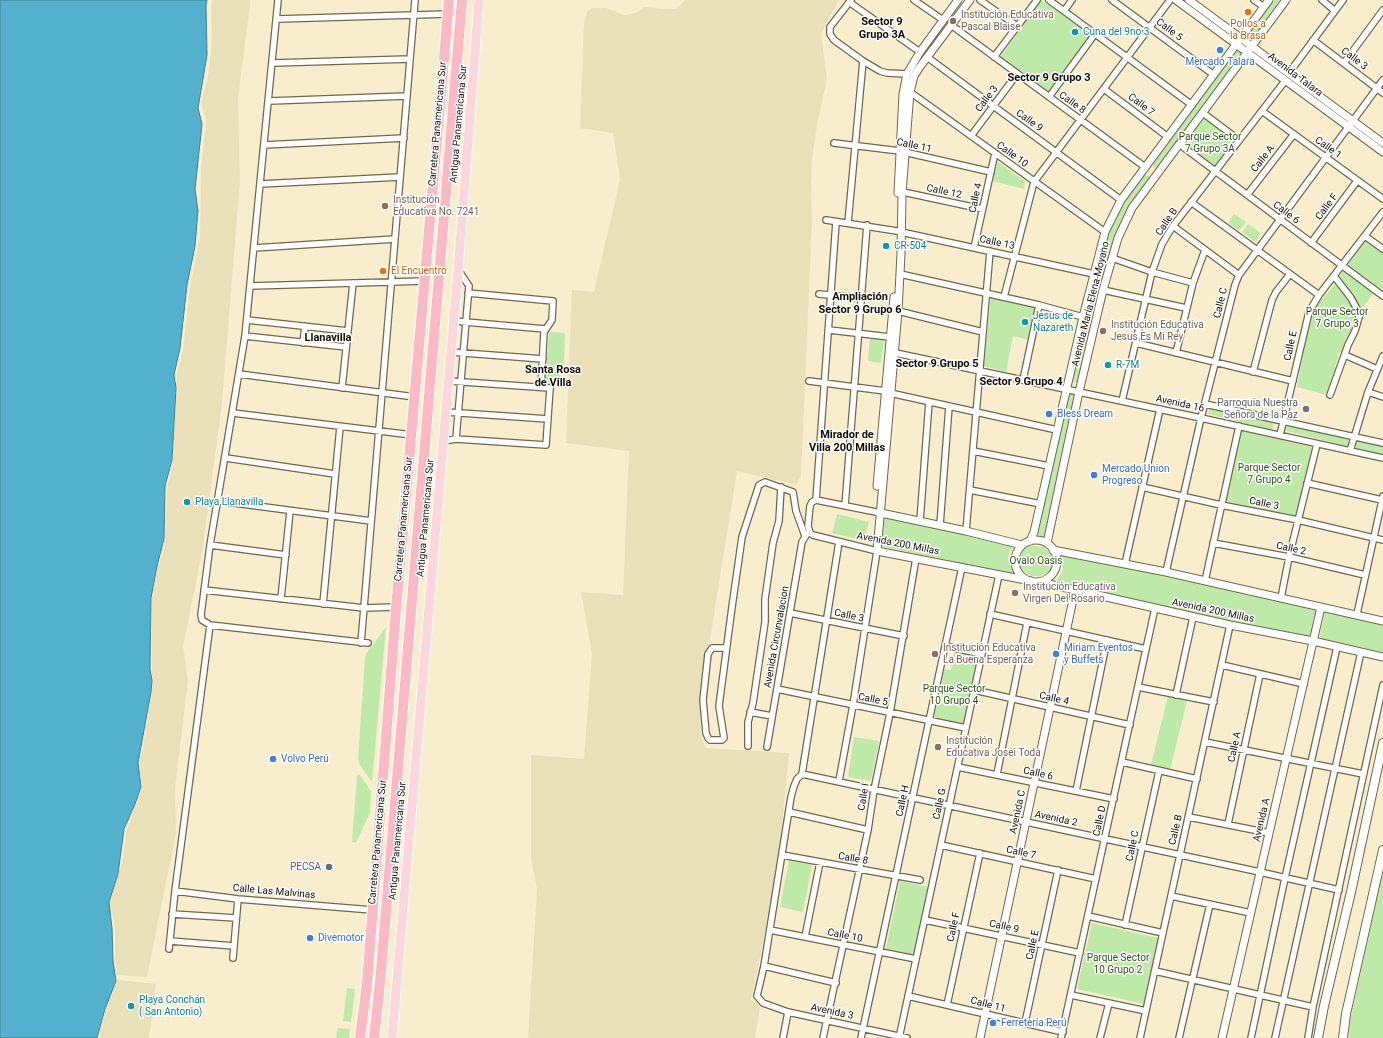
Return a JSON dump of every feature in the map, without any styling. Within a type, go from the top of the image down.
[{"type":"highway","name":"Carretera Panamericana Sur","points":[[360,1038],[366,983],[396,607],[449,0]]},
{"type":"highway","name":"Carretera Panamericana Sur","points":[[374,1038],[381,975],[462,0]]},
{"type":"main road","name":"Antigua Panamericana Sur","points":[[392,1038],[444,441],[479,0]]},
{"type":"main road","points":[[1318,1038],[1383,743]]},
{"type":"main road","points":[[1343,1038],[1346,1014],[1383,850]]},
{"type":"street","points":[[278,0],[245,336],[226,458],[210,545],[201,614],[202,620],[210,626],[368,643]]},
{"type":"street","points":[[361,643],[415,0]]},
{"type":"street","points":[[914,0],[943,20]]},
{"type":"street","points":[[892,352],[890,337],[902,192],[903,94],[907,74],[920,52],[958,0]]},
{"type":"street","points":[[838,781],[853,705],[877,551],[881,513],[878,510],[876,494],[898,312],[900,274],[899,231],[903,152],[910,92],[914,76],[970,0]]},
{"type":"street","points":[[980,0],[1017,26]]},
{"type":"street","points":[[994,57],[1037,0]]},
{"type":"street","points":[[1049,0],[1192,105]]},
{"type":"street","points":[[1064,11],[1072,0]]},
{"type":"street","name":"Calle 5","points":[[1112,0],[1214,75]]},
{"type":"street","points":[[1004,297],[1034,182],[1170,0]]},
{"type":"street","name":"Avenida Talara","points":[[1176,0],[1289,73],[1383,143]]},
{"type":"street","name":"Avenida Talara","points":[[1189,0],[1239,41]]},
{"type":"street","points":[[1254,0],[1264,7]]},
{"type":"street","name":"Avenida María Elena Moyano","points":[[1030,541],[1034,532],[1041,504],[1083,317],[1104,232],[1121,200],[1269,0]]},
{"type":"street","name":"Avenida María Elena Moyano","points":[[1047,543],[1079,392],[1103,290],[1118,238],[1132,208],[1286,0]]},
{"type":"street","points":[[1322,0],[1335,11]]},
{"type":"street","points":[[1289,73],[1343,0]]},
{"type":"street","points":[[907,74],[887,73],[880,71],[863,61],[834,40],[830,34],[830,27],[850,1],[920,52]]},
{"type":"street","points":[[1344,63],[1383,10]]},
{"type":"street","points":[[277,19],[448,14]]},
{"type":"street","name":"Calle 8","points":[[951,25],[1145,167]]},
{"type":"street","points":[[1049,97],[1095,34]]},
{"type":"street","name":"Calle 3","points":[[1313,40],[1383,93]]},
{"type":"street","name":"Avenida Talara","points":[[1250,49],[1285,80],[1383,152]]},
{"type":"street","name":"Calle 9","points":[[927,57],[1121,200]]},
{"type":"street","points":[[272,63],[410,59]]},
{"type":"street","points":[[848,223],[863,61]]},
{"type":"street","name":"Calle 3","points":[[971,136],[1017,74]]},
{"type":"street","name":"Calle B","points":[[1122,401],[1152,272],[1162,244],[1191,202],[1285,80]]},
{"type":"street","name":"Calle C","points":[[1166,572],[1201,418],[1235,285],[1239,275],[1383,80]]},
{"type":"street","name":"Calle 7","points":[[1104,89],[1168,137]]},
{"type":"street","name":"Calle 10","points":[[910,92],[1104,232]]},
{"type":"street","points":[[269,100],[407,96]]},
{"type":"street","name":"Calle 1","points":[[1262,110],[1383,199]]},
{"type":"street","points":[[1203,113],[1239,140]]},
{"type":"street","name":"Calle A","points":[[1247,195],[1294,134]]},
{"type":"street","points":[[264,145],[404,138]]},
{"type":"street","name":"Calle 11","points":[[834,143],[903,152],[990,172]]},
{"type":"street","name":"Calle 6","points":[[1179,144],[1383,296]]},
{"type":"street","name":"Calle 4","points":[[974,248],[995,153]]},
{"type":"street","points":[[260,184],[400,177]]},
{"type":"street","name":"Calle F","points":[[1311,243],[1357,181]]},
{"type":"street","name":"Calle 12","points":[[902,192],[982,209]]},
{"type":"street","points":[[1191,202],[1319,296]]},
{"type":"street","name":"Calle E","points":[[1280,435],[1309,312],[1319,296],[1383,212]]},
{"type":"street","name":"Calle 13","points":[[826,220],[899,231],[1094,274]]},
{"type":"street","name":"Avenida Circunvalacion","points":[[767,747],[802,542],[808,534],[810,506],[812,502],[816,500],[836,222]]},
{"type":"street","points":[[844,506],[867,226]]},
{"type":"street","points":[[1173,226],[1239,275]]},
{"type":"street","points":[[1365,236],[1383,250]]},
{"type":"street","points":[[254,248],[395,239]]},
{"type":"street","points":[[1176,353],[1193,283],[1205,250]]},
{"type":"street","points":[[966,531],[990,251]]},
{"type":"street","points":[[1112,258],[1152,272],[1193,283]]},
{"type":"street","points":[[456,438],[469,286],[458,270]]},
{"type":"street","points":[[900,274],[1039,305],[1083,317]]},
{"type":"street","points":[[1253,372],[1272,300],[1276,292],[1290,274]]},
{"type":"street","points":[[1330,395],[1356,331],[1359,317],[1358,311],[1351,298],[1334,276]]},
{"type":"street","points":[[250,286],[425,281]]},
{"type":"street","points":[[342,388],[353,283]]},
{"type":"street","points":[[1103,290],[1186,308]]},
{"type":"street","points":[[468,292],[553,301],[552,320],[545,329],[541,387]]},
{"type":"street","points":[[819,294],[861,298]]},
{"type":"street","points":[[1023,380],[1039,305]]},
{"type":"street","points":[[898,312],[983,332]]},
{"type":"street","points":[[247,320],[348,331]]},
{"type":"street","points":[[454,321],[545,329]]},
{"type":"street","points":[[303,342],[305,326]]},
{"type":"street","points":[[829,330],[890,337]]},
{"type":"street","points":[[245,336],[346,347]]},
{"type":"street","points":[[1136,343],[1293,381]]},
{"type":"street","points":[[451,352],[543,359]]},
{"type":"street","name":"Avenida 16","points":[[892,352],[1383,458]]},
{"type":"street","points":[[1345,355],[1377,369]]},
{"type":"street","points":[[1350,451],[1368,392],[1383,356]]},
{"type":"street","points":[[239,374],[415,397]]},
{"type":"street","points":[[444,441],[456,438],[546,446],[550,388],[449,380]]},
{"type":"street","points":[[809,381],[888,392],[1057,430]]},
{"type":"street","points":[[1368,392],[1383,398]]},
{"type":"street","points":[[920,521],[929,402]]},
{"type":"street","name":"Avenida 16","points":[[1205,404],[1383,443]]},
{"type":"street","points":[[940,525],[949,406]]},
{"type":"street","points":[[1126,564],[1160,409]]},
{"type":"street","points":[[446,412],[548,419]]},
{"type":"street","points":[[233,413],[412,435]]},
{"type":"street","points":[[1205,581],[1239,426]]},
{"type":"street","points":[[323,604],[340,427]]},
{"type":"street","points":[[1281,598],[1289,557],[1308,483],[1316,444]]},
{"type":"street","points":[[973,451],[1049,466]]},
{"type":"street","points":[[226,458],[335,474]]},
{"type":"street","points":[[726,648],[712,648],[708,654],[703,700],[706,733],[710,740],[722,740],[724,738],[719,706],[726,648],[742,537],[757,487],[765,482],[793,492],[796,511],[808,534]]},
{"type":"street","points":[[1308,483],[1383,498],[1357,614]]},
{"type":"street","points":[[748,746],[748,722],[753,703],[765,622],[765,600],[773,543],[780,521],[781,487]]},
{"type":"street","name":"Calle 3","points":[[1142,487],[1221,505],[1298,520],[1383,540]]},
{"type":"street","points":[[970,490],[1041,504]]},
{"type":"street","points":[[816,500],[940,525],[1022,546]]},
{"type":"street","points":[[218,501],[371,521]]},
{"type":"street","points":[[281,599],[290,511]]},
{"type":"street","name":"Avenida 200 Millas","points":[[808,534],[877,551],[1031,581]]},
{"type":"street","points":[[1039,540],[1047,543],[1054,550],[1057,558],[1056,567],[1048,578],[1040,582],[1031,581],[1020,574],[1016,566],[1017,553],[1022,546],[1030,541],[1039,540]]},
{"type":"street","points":[[836,983],[764,966],[794,786],[797,779],[802,774],[839,542]]},
{"type":"street","name":"Calle 2","points":[[1213,543],[1289,557],[1365,576]]},
{"type":"street","points":[[210,545],[286,556]]},
{"type":"street","points":[[1054,550],[1166,572],[1383,620]]},
{"type":"street","name":"Calle I","points":[[823,1038],[868,830],[874,790],[904,636],[916,558]]},
{"type":"street","name":"Calle H","points":[[861,1038],[962,567]]},
{"type":"street","name":"Calle G","points":[[899,1037],[999,575]]},
{"type":"street","name":"Avenida 200 Millas","points":[[1040,582],[1193,617],[1314,641],[1383,657]]},
{"type":"street","points":[[204,590],[364,608],[396,607]]},
{"type":"street","name":"Avenida C","points":[[980,1038],[1075,590]]},
{"type":"street","name":"Avenida A","points":[[1222,1038],[1321,607]]},
{"type":"street","name":"Calle D","points":[[1061,1038],[1155,608]]},
{"type":"street","name":"Calle 3","points":[[790,613],[904,636]]},
{"type":"street","points":[[990,614],[1146,649]]},
{"type":"street","points":[[1176,695],[1193,617]]},
{"type":"street","points":[[998,774],[1028,623]]},
{"type":"street","name":"Calle B","points":[[1140,1038],[1230,625]]},
{"type":"street","points":[[169,949],[172,914],[210,626]]},
{"type":"street","points":[[1076,791],[1108,640]]},
{"type":"street","points":[[945,646],[982,654]]},
{"type":"street","points":[[1251,1038],[1337,647]]},
{"type":"street","points":[[1275,1038],[1361,652]]},
{"type":"street","points":[[1222,665],[1304,684]]},
{"type":"street","name":"Calle A","points":[[1228,824],[1260,674]]},
{"type":"street","points":[[1308,1038],[1313,1007],[1383,685]]},
{"type":"street","points":[[1138,687],[1214,702]]},
{"type":"street","name":"Calle 5","points":[[777,689],[966,728]]},
{"type":"street","name":"Calle 4","points":[[974,690],[1130,725]]},
{"type":"street","points":[[750,712],[772,716]]},
{"type":"street","points":[[1205,742],[1363,774]]},
{"type":"street","points":[[1122,762],[1197,779]]},
{"type":"street","name":"Calle 6","points":[[958,766],[1114,799]]},
{"type":"street","name":"Calle C","points":[[1125,924],[1159,771]]},
{"type":"street","name":"Avenida 2","points":[[802,774],[1180,854],[1339,890]]},
{"type":"street","points":[[789,812],[868,830]]},
{"type":"street","points":[[1189,817],[1269,833]]},
{"type":"street","name":"Calle 7","points":[[941,845],[1096,879]]},
{"type":"street","name":"Calle F","points":[[947,1004],[980,853]]},
{"type":"street","name":"Calle 8","points":[[782,855],[920,880]]},
{"type":"street","points":[[805,937],[820,862]]},
{"type":"street","name":"Calle E","points":[[1025,1023],[1058,870]]},
{"type":"street","name":"Calle Las Malvinas","points":[[175,891],[238,899],[372,910]]},
{"type":"street","points":[[1171,896],[1251,913]]},
{"type":"street","points":[[232,958],[238,899]]},
{"type":"street","points":[[1179,1038],[1210,904]]},
{"type":"street","points":[[172,914],[236,918]]},
{"type":"street","points":[[1088,916],[1163,933]]},
{"type":"street","name":"Calle 9","points":[[925,920],[1080,953]]},
{"type":"street","name":"Calle 10","points":[[770,930],[916,959]]},
{"type":"street","points":[[170,941],[234,946]]},
{"type":"street","name":"Avenida 3","points":[[764,966],[757,996],[763,1003],[788,1012],[907,1038]]},
{"type":"street","points":[[1155,971],[1192,978],[1261,996],[1313,1007]]},
{"type":"street","points":[[1071,995],[1146,1012]]},
{"type":"street","name":"Calle 11","points":[[908,996],[1063,1032]]},
{"type":"street","points":[[1100,1038],[1109,1003]]},
{"type":"street","points":[[783,1038],[788,1012]]},
{"type":"green space","points":[[1041,0],[1091,35],[1048,94],[999,59]]},
{"type":"green space","points":[[1274,0],[1282,0],[1254,39],[1251,39],[1248,35]]},
{"type":"green space","points":[[1239,50],[1242,53],[1242,56],[1158,169],[1153,167],[1154,163],[1220,73]]},
{"type":"green space","name":"Parque Sector 7 Grupo 3A","points":[[1205,117],[1236,140],[1215,169],[1184,146]]},
{"type":"green space","points":[[998,162],[1025,181],[1024,189],[992,181]]},
{"type":"green space","points":[[1144,176],[1149,176],[1150,180],[1128,209],[1114,237],[1079,380],[1074,383],[1071,380],[1106,237],[1118,211]]},
{"type":"green space","points":[[1234,214],[1246,222],[1239,231],[1228,223]]},
{"type":"green space","points":[[1248,224],[1261,233],[1255,242],[1242,232]]},
{"type":"green space","name":"Parque Sector 7 Grupo 3","points":[[1366,239],[1383,252],[1383,294],[1376,290],[1360,311],[1364,316],[1349,348],[1339,353],[1327,395],[1297,387],[1309,324],[1316,305],[1331,289]]},
{"type":"green space","points":[[991,296],[1036,308],[1029,340],[1013,336],[1006,372],[984,366]]},
{"type":"green space","points":[[549,332],[565,333],[564,366],[556,366],[561,367],[560,386],[545,386]]},
{"type":"green space","points":[[870,338],[884,340],[881,363],[868,361]]},
{"type":"green space","points":[[1069,391],[1075,393],[1076,395],[1045,537],[1042,538],[1038,534]]},
{"type":"green space","points":[[1210,408],[1274,423],[1272,430],[1208,414]]},
{"type":"green space","points":[[1285,424],[1349,440],[1347,446],[1283,430]]},
{"type":"green space","name":"Parque Sector 7 Grupo 4","points":[[1241,431],[1312,447],[1296,517],[1225,502]]},
{"type":"green space","points":[[1357,441],[1383,447],[1383,455],[1356,449]]},
{"type":"green space","points":[[837,514],[869,522],[864,541],[832,533]]},
{"type":"green space","points":[[886,517],[1015,544],[1009,553],[1008,558],[1013,574],[884,547],[881,544],[881,521]]},
{"type":"green space","name":"Ovalo Oasis","points":[[1032,546],[1044,547],[1049,551],[1054,557],[1055,562],[1053,569],[1040,576],[1031,576],[1019,566],[1017,559],[1020,553],[1024,548]]},
{"type":"green space","points":[[1059,553],[1319,609],[1312,638],[1053,583],[1058,579],[1063,569],[1063,562]]},
{"type":"green space","points":[[1325,612],[1383,624],[1383,653],[1319,640]]},
{"type":"green space","points":[[386,627],[372,782],[360,765],[358,759],[365,659],[366,654]]},
{"type":"green space","name":"Parque Sector 10 Grupo 4","points":[[954,653],[978,657],[964,725],[934,719],[944,669],[951,670]]},
{"type":"green space","points":[[1168,696],[1187,701],[1170,770],[1151,765]]},
{"type":"green space","points":[[854,737],[879,741],[871,781],[848,777]]},
{"type":"green space","points":[[359,774],[371,791],[370,812],[356,843],[352,842],[357,776]]},
{"type":"green space","points":[[789,861],[812,865],[803,912],[780,907]]},
{"type":"green space","points":[[1383,868],[1383,1038],[1349,1038],[1350,1022]]},
{"type":"green space","points":[[900,881],[929,887],[915,955],[886,949]]},
{"type":"green space","name":"Parque Sector 10 Grupo 2","points":[[1092,923],[1158,938],[1144,1004],[1077,989]]},
{"type":"green space","points":[[347,988],[355,989],[351,1022],[343,1021]]},
{"type":"green space","points":[[338,1028],[350,1029],[349,1038],[336,1038]]},
{"type":"sand","name":"Playa Llanavilla","points":[[212,0],[250,0],[238,98],[240,180],[222,403],[202,553],[183,646],[188,681],[175,788],[176,833],[147,977],[117,975],[115,961],[115,927],[110,902],[122,864],[127,829],[142,788],[140,763],[152,694],[152,599],[165,543],[167,488],[173,462],[177,374],[183,350],[190,287],[200,237],[201,169],[206,121],[201,103],[209,71],[212,37]]},
{"type":"sand","points":[[685,0],[839,0],[821,34],[827,79],[817,124],[812,159],[812,220],[801,476],[796,485],[737,471],[701,696],[700,730],[705,748],[789,753],[780,844],[767,923],[751,1000],[760,1007],[755,1038],[528,1038],[537,889],[531,856],[531,755],[584,759],[592,653],[581,592],[623,595],[629,451],[566,443],[572,290],[594,292],[620,180],[613,133],[580,128],[584,23],[587,12],[592,8],[606,8],[624,15],[636,13],[644,7],[675,9]]},
{"type":"sand","name":"Playa Conchán ( San Antonio)","points":[[118,980],[156,984],[149,1038],[99,1038],[106,1011]]},
{"type":"water","points":[[0,0],[207,0],[207,55],[198,108],[202,124],[195,189],[198,211],[195,246],[187,285],[180,348],[174,375],[176,388],[172,460],[165,486],[164,539],[151,598],[150,669],[152,681],[138,763],[141,787],[124,829],[118,874],[109,902],[112,928],[113,961],[116,981],[105,1009],[97,1038],[0,1038]]},
{"type":"place","name":"Pollos a la Brasa","points":[[1248,12]]},
{"type":"place","name":"Institución Educativa Pascal Blaise","points":[[953,21]]},
{"type":"place","name":"Cuna del 9no 3","points":[[1075,32]]},
{"type":"place","name":"Mercado Talara","points":[[1220,50]]},
{"type":"place","name":"Institución Educativa No. 7241","points":[[385,206]]},
{"type":"place","name":"CR-504","points":[[886,246]]},
{"type":"place","name":"El Encuentro","points":[[383,271]]},
{"type":"place","name":"Jesus de Nazareth","points":[[1025,322]]},
{"type":"place","name":"Institución Educativa Jesus Es Mi Rey","points":[[1103,331]]},
{"type":"place","name":"R-7M","points":[[1108,365]]},
{"type":"place","name":"Parroquia Nuestra Señora de la Paz","points":[[1306,409]]},
{"type":"place","name":"Bless Dream","points":[[1049,414]]},
{"type":"place","name":"Mercado Union Progreso","points":[[1094,475]]},
{"type":"place","name":"Playa Llanavilla","points":[[187,502]]},
{"type":"place","name":"Institución Educativa Virgen Del Rosario","points":[[1015,593]]},
{"type":"place","name":"Institución Educativa La Buena Esperanza","points":[[935,654]]},
{"type":"place","name":"Miriam Eventos y Buffets","points":[[1056,654]]},
{"type":"place","name":"Institución Educativa Josei Toda","points":[[938,747]]},
{"type":"place","name":"Volvo Perú","points":[[273,759]]},
{"type":"place","name":"PECSA","points":[[329,867]]},
{"type":"place","name":"Divemotor","points":[[310,938]]},
{"type":"place","name":"Playa Conchán ( San Antonio)","points":[[131,1006]]},
{"type":"place","name":"Ferretería Perú","points":[[993,1023]]},
{"type":"district","name":"Sector 9 Grupo 3A","points":[[882,28]]},
{"type":"district","name":"Sector 9 Grupo 3","points":[[1049,78]]},
{"type":"district","name":"Ampliación Sector 9 Grupo 6","points":[[860,303]]},
{"type":"district","name":"Llanavilla","points":[[328,338]]},
{"type":"district","name":"Sector 9 Grupo 5","points":[[937,364]]},
{"type":"district","name":"Santa Rosa de Villa","points":[[553,376]]},
{"type":"district","name":"Sector 9 Grupo 4","points":[[1021,382]]},
{"type":"district","name":"Mirador de Villa 200 Millas","points":[[847,441]]}]
